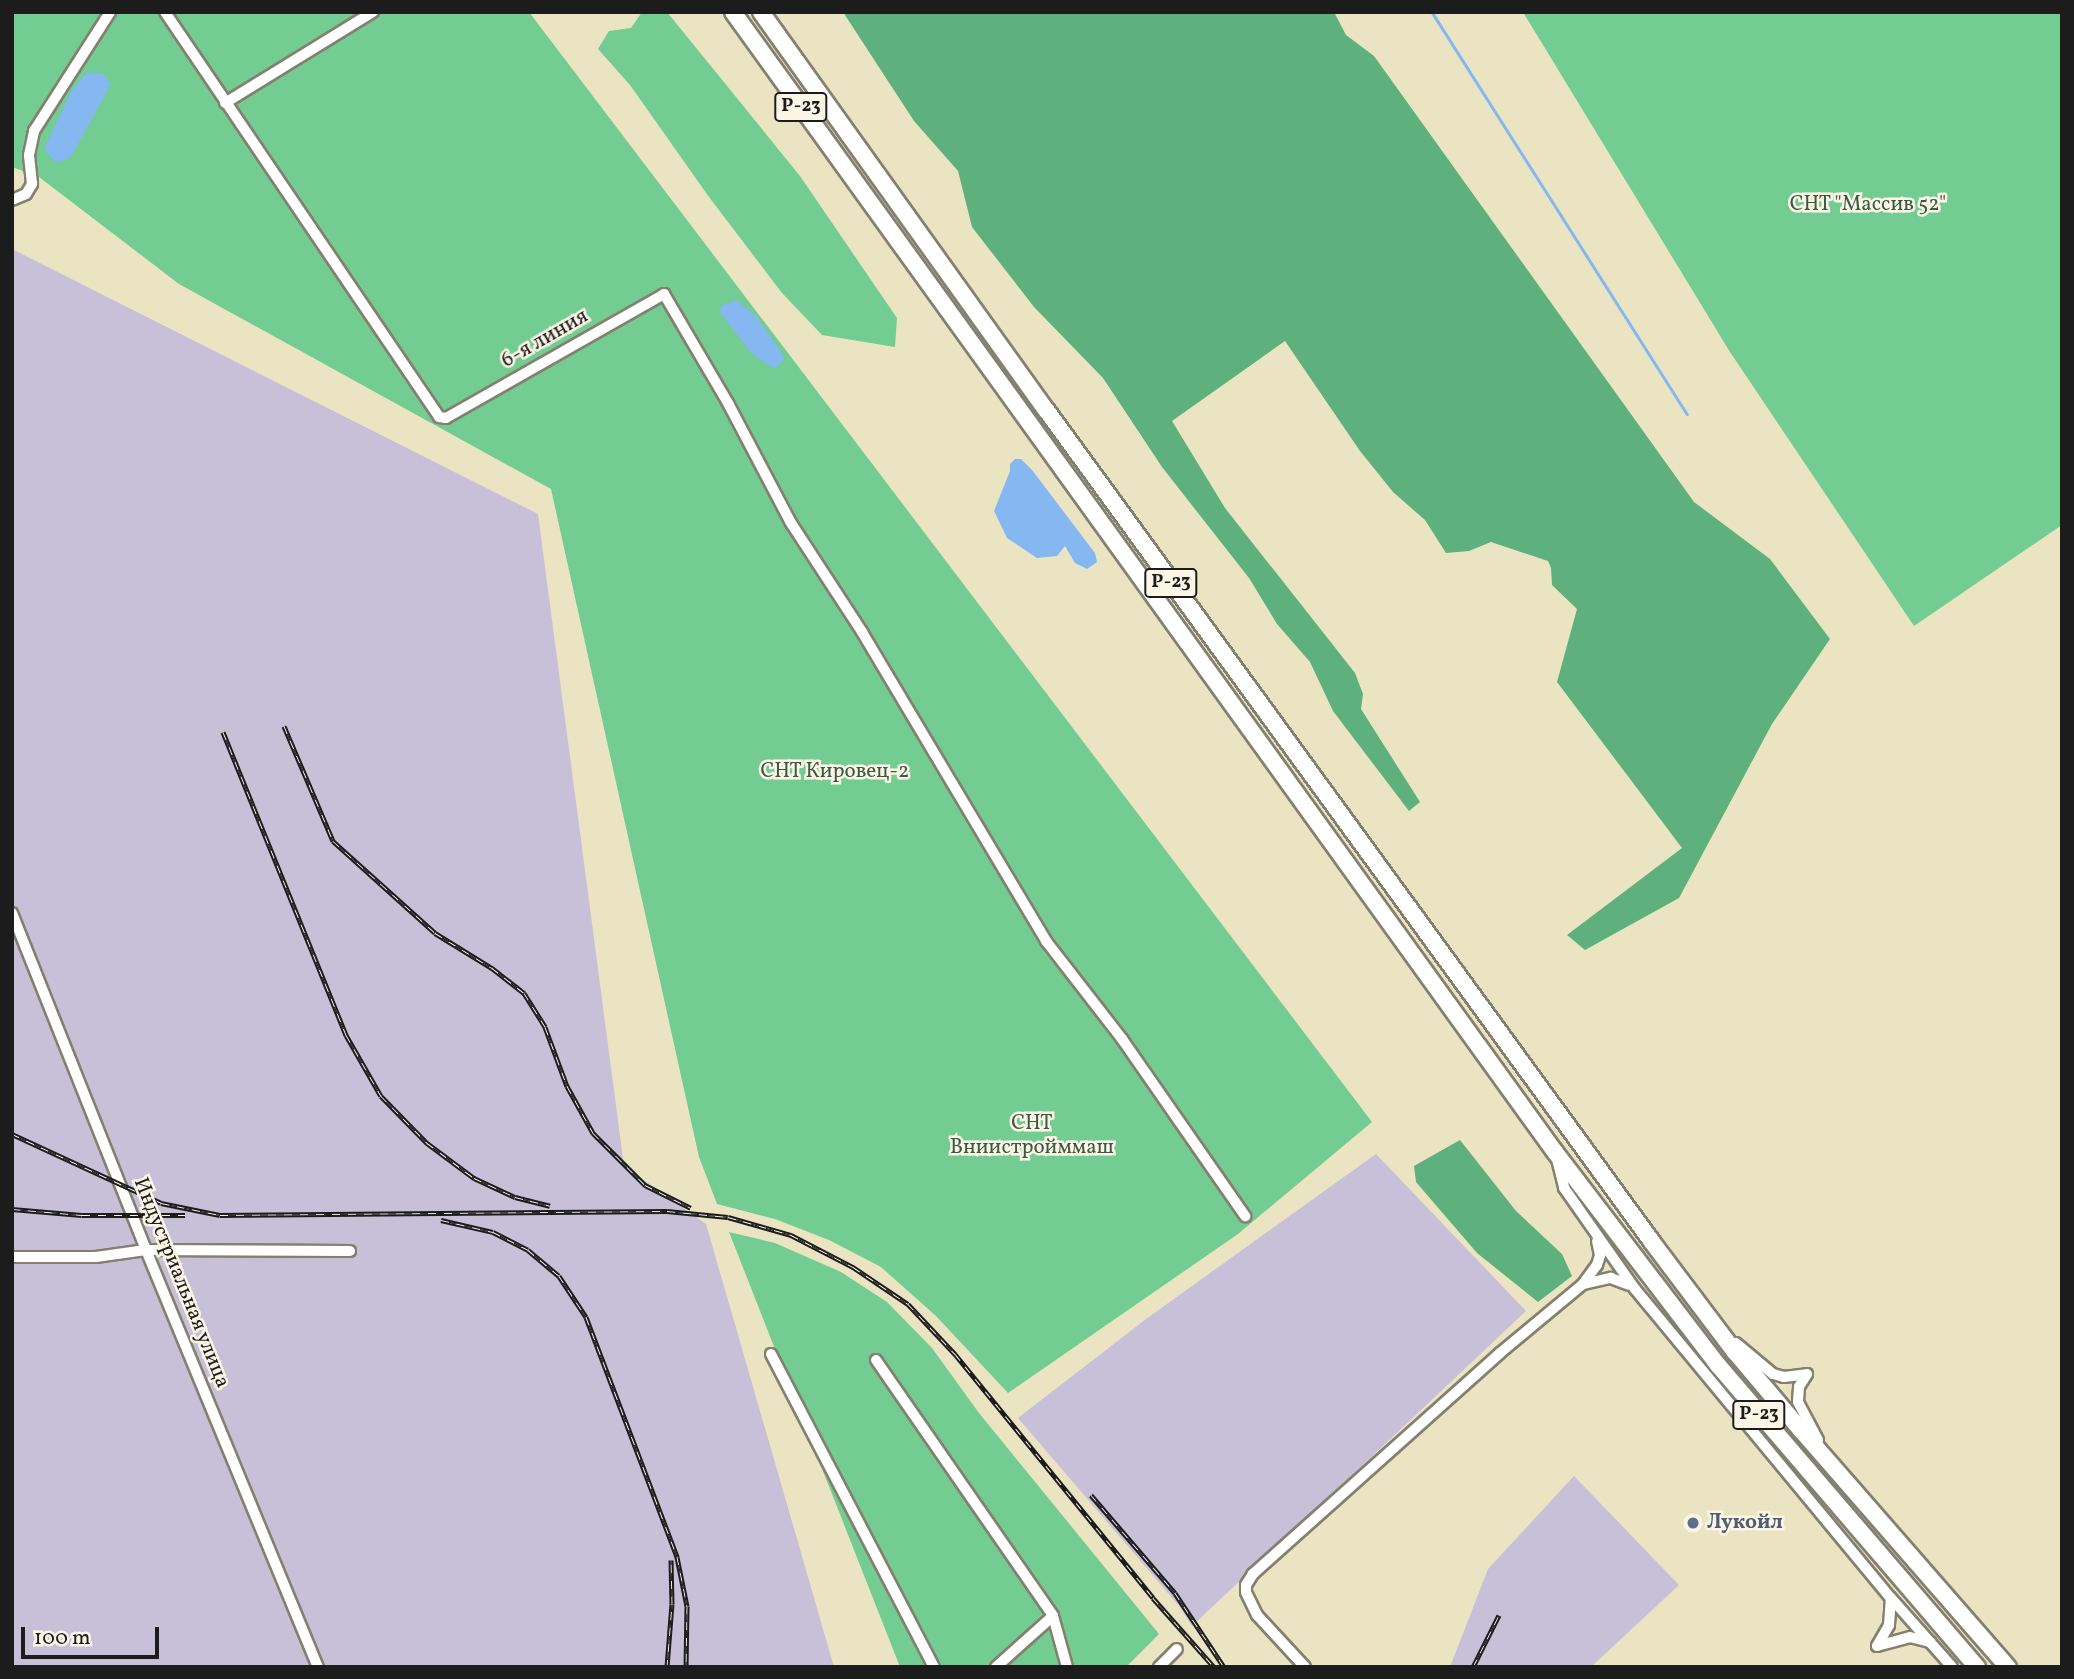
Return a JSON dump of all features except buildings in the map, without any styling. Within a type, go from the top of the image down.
[{"type":"highway","name":"Р-23","points":[[733,12],[1555,1152],[1743,1395],[1977,1667]]},
{"type":"highway","name":"Р-23","points":[[761,12],[1506,1044],[1710,1319],[1836,1471],[2008,1667]]},
{"type":"street","points":[[12,200],[26,194],[32,184],[29,155],[34,131],[110,12]]},
{"type":"street","points":[[165,12],[225,103],[373,12]]},
{"type":"street","name":"6-я линия","points":[[225,103],[439,417],[446,418],[664,294],[729,405],[791,523],[862,632],[1046,942],[1122,1039],[1245,1216]]},
{"type":"street","name":"Индустриальная улица","points":[[12,913],[146,1251],[318,1667]]},
{"type":"street","points":[[1555,1152],[1564,1188],[1635,1289],[1891,1598],[1952,1667]]},
{"type":"street","points":[[1305,1667],[1257,1615],[1245,1592],[1253,1574],[1500,1353],[1583,1284],[1597,1265],[1600,1255],[1595,1232]]},
{"type":"street","points":[[12,1257],[96,1257],[146,1251],[350,1251]]},
{"type":"street","points":[[1583,1284],[1611,1279],[1625,1281],[1635,1289]]},
{"type":"street","points":[[1710,1319],[1762,1367],[1784,1377],[1807,1374],[1799,1387],[1798,1402],[1836,1471]]},
{"type":"street","points":[[771,1354],[934,1667]]},
{"type":"street","points":[[876,1360],[1053,1616],[1067,1667]]},
{"type":"street","points":[[1891,1598],[1889,1625],[1877,1646],[1910,1637],[1930,1642]]},
{"type":"street","points":[[996,1667],[1053,1616]]},
{"type":"street","points":[[1159,1667],[1177,1649]]},
{"type":"shaded area","points":[[12,249],[538,514],[624,1166],[706,1224],[834,1667],[12,1667]]},
{"type":"shaded area","points":[[1376,1154],[1526,1311],[1192,1626],[1179,1606],[1018,1418],[1146,1319]]},
{"type":"shaded area","points":[[1574,1476],[1679,1585],[1591,1667],[1450,1667],[1488,1569]]},
{"type":"green space","name":"СНТ Кировец-2","points":[[12,12],[529,12],[1372,1122],[1238,1234],[1008,1393],[936,1316],[881,1267],[829,1240],[775,1219],[717,1204],[699,1157],[551,489],[179,284],[39,177],[12,167]]},
{"type":"green space","points":[[642,12],[667,12],[800,176],[897,318],[895,347],[822,335],[782,293],[709,197],[630,85],[598,49],[609,31],[631,28]]},
{"type":"green space","points":[[843,12],[1334,12],[1346,35],[1374,56],[1694,502],[1770,559],[1830,639],[1772,724],[1679,898],[1585,950],[1567,935],[1682,848],[1557,682],[1577,609],[1552,585],[1548,561],[1491,542],[1469,551],[1446,553],[1425,520],[1393,492],[1360,451],[1285,341],[1172,421],[1225,508],[1355,673],[1363,694],[1361,709],[1420,802],[1409,811],[1333,711],[1310,662],[1277,624],[1249,578],[1162,467],[1103,378],[1034,307],[972,227],[958,171],[914,121]]},
{"type":"green space","name":"СНТ \"Массив 52\"","points":[[1523,12],[2062,12],[2062,525],[1914,626],[1730,352]]},
{"type":"green space","points":[[1460,1140],[1516,1211],[1562,1254],[1572,1276],[1538,1302],[1477,1253],[1416,1182],[1414,1166]]},
{"type":"green space","points":[[729,1232],[775,1243],[841,1272],[887,1302],[932,1348],[979,1413],[1159,1634],[1126,1667],[900,1667]]},
{"type":"water","points":[[87,72],[103,74],[111,84],[72,155],[64,161],[55,162],[44,149],[70,93]]},
{"type":"water","points":[[736,300],[756,316],[782,353],[784,359],[774,369],[751,353],[720,312],[721,306]]},
{"type":"water","points":[[1015,459],[1021,459],[1032,470],[1095,553],[1097,562],[1087,569],[1075,563],[1065,546],[1057,556],[1037,558],[1007,538],[994,511],[1010,471],[1010,464]]},
{"type":"waterway","points":[[1432,12],[1687,414]]},
{"type":"railway","points":[[284,726],[333,841],[435,933],[492,968],[524,993],[545,1027],[567,1086],[593,1133],[645,1185],[691,1208]]},
{"type":"railway","points":[[223,732],[346,1035],[381,1096],[427,1143],[474,1178],[515,1197],[550,1206]]},
{"type":"railway","points":[[12,1134],[161,1203],[220,1215],[667,1211],[728,1217],[791,1235],[853,1267],[908,1304],[955,1354],[1153,1598],[1214,1667]]},
{"type":"railway","points":[[12,1209],[82,1215],[185,1215]]},
{"type":"railway","points":[[441,1220],[493,1232],[528,1250],[559,1276],[586,1317],[677,1557],[687,1606],[686,1667]]},
{"type":"railway","points":[[1091,1495],[1175,1593],[1224,1667]]},
{"type":"railway","points":[[667,1667],[672,1604],[671,1560]]},
{"type":"railway","points":[[1473,1667],[1499,1615]]},
{"type":"place","name":"Лукойл","points":[[1693,1523]]},
{"type":"park label","name":"СНТ Вниистройммаш","points":[[1032,1136]]}]
